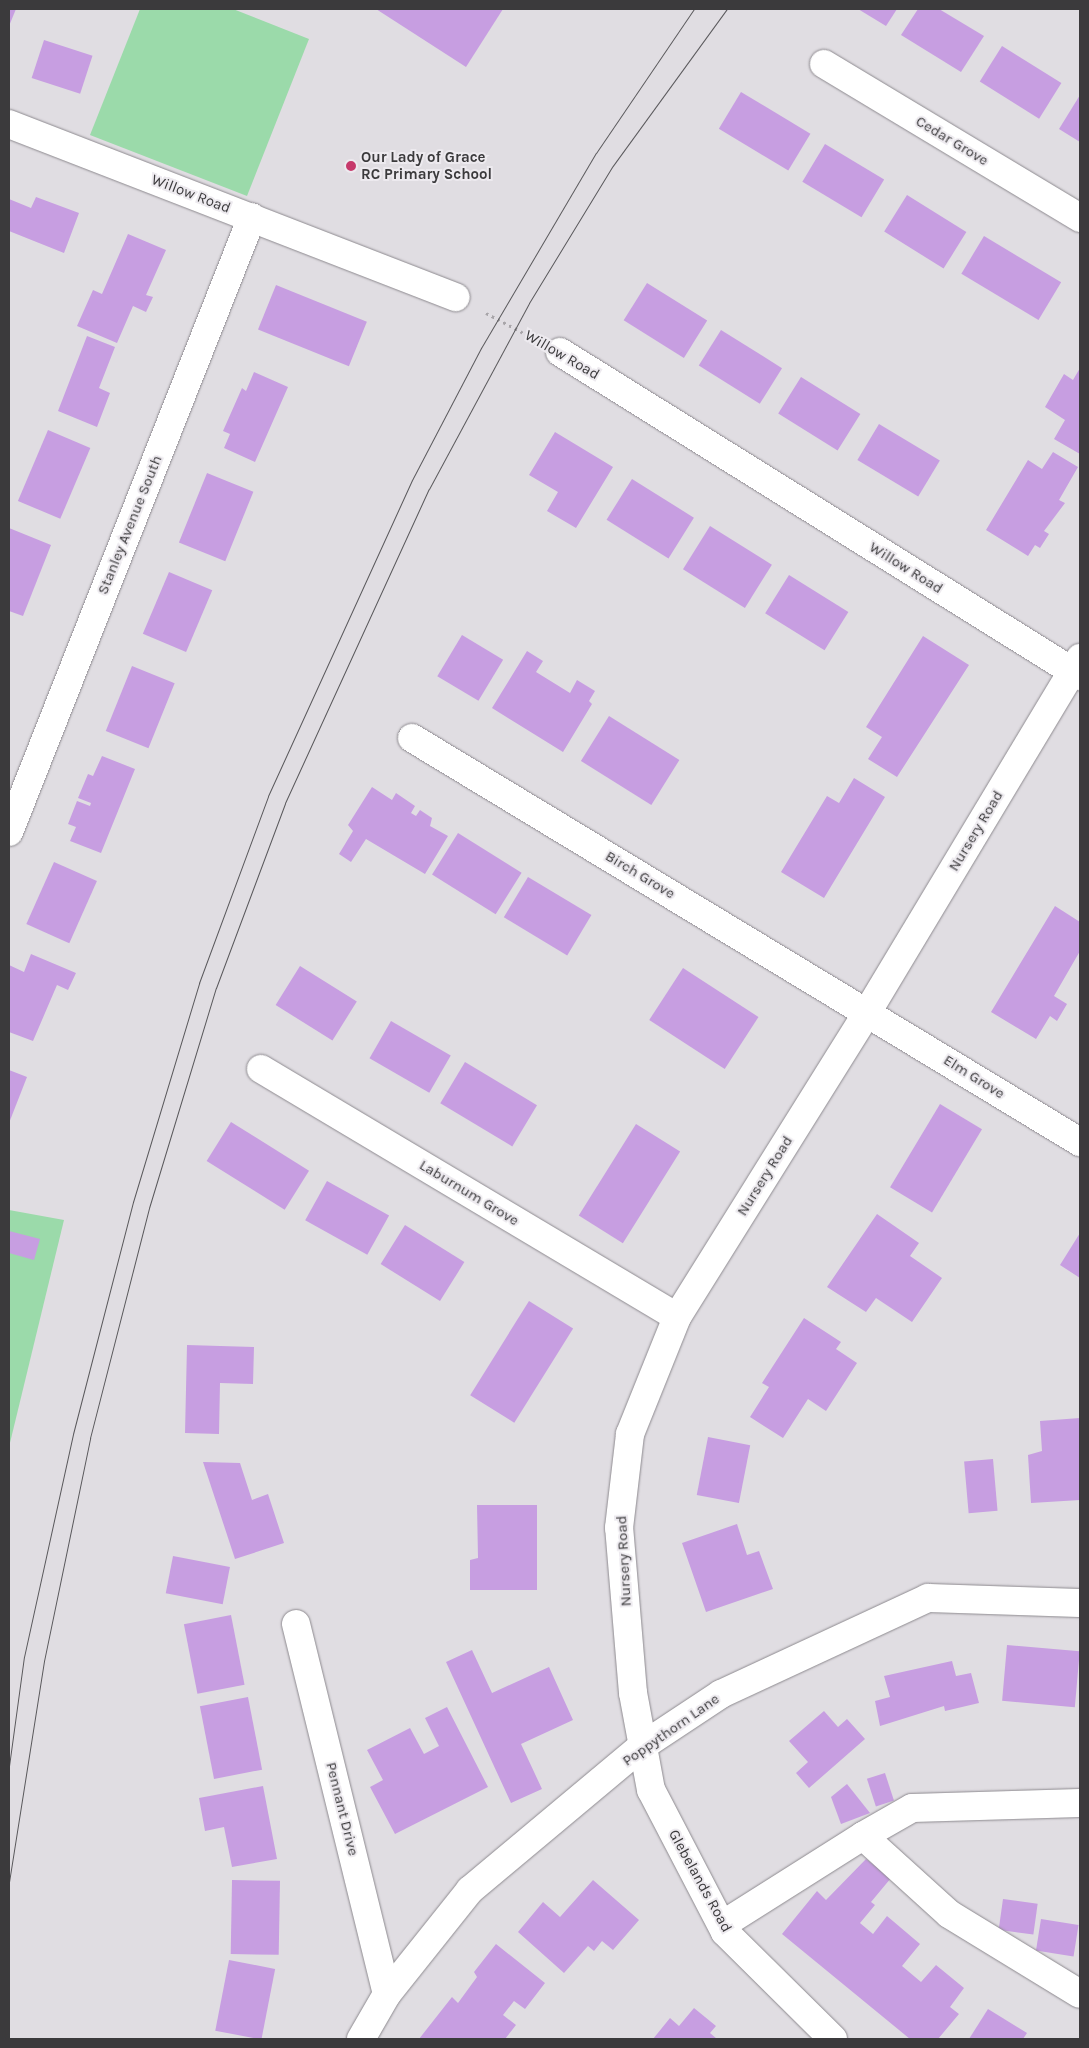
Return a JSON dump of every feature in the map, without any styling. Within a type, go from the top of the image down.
[{"type":"street","name":"Cedar Grove","points":[[824,64],[1080,218]]},
{"type":"street","name":"Willow Road","points":[[9,124],[456,297]]},
{"type":"street","name":"Stanley Avenue South","points":[[9,832],[252,218]]},
{"type":"street","name":"Willow Road","points":[[560,352],[1077,668]]},
{"type":"street","name":"Nursery Road","points":[[641,1747],[633,1694],[619,1528],[630,1434],[677,1317],[868,1011],[1077,668]]},
{"type":"street","name":"Birch Grove","points":[[412,738],[868,1011]]},
{"type":"street","name":"Elm Grove","points":[[868,1011],[1080,1142]]},
{"type":"street","name":"Laburnum Grove","points":[[261,1068],[677,1317]]},
{"type":"street","name":"Poppythorn Lane","points":[[362,2039],[387,1994],[470,1890],[641,1747],[721,1694],[928,1598],[1080,1603]]},
{"type":"street","name":"Pennant Drive","points":[[296,1624],[387,1994]]},
{"type":"street","name":"Glebelands Road","points":[[641,1747],[651,1790],[722,1926],[834,2039]]},
{"type":"street","points":[[722,1926],[863,1836],[912,1808],[1080,1803]]},
{"type":"street","points":[[863,1836],[949,1914],[1080,1994]]},
{"type":"path","name":"Willow Road","points":[[456,297],[560,352]]},
{"type":"green space","points":[[140,9],[233,9],[309,39],[247,196],[90,135]]},
{"type":"green space","points":[[9,1210],[64,1220],[9,1447]]},
{"type":"building","points":[[9,9],[16,9],[9,26]]},
{"type":"building","points":[[376,9],[503,9],[466,67]]},
{"type":"building","points":[[858,9],[897,9],[886,26]]},
{"type":"building","points":[[918,9],[939,9],[984,36],[961,72],[901,35]]},
{"type":"building","points":[[44,40],[93,56],[80,94],[32,78]]},
{"type":"building","points":[[1002,46],[1061,83],[1039,119],[980,82]]},
{"type":"building","points":[[741,92],[810,134],[788,171],[719,129]]},
{"type":"building","points":[[1080,95],[1080,142],[1059,129]]},
{"type":"building","points":[[825,144],[884,180],[861,217],[802,182]]},
{"type":"building","points":[[907,195],[966,232],[944,269],[884,231]]},
{"type":"building","points":[[36,197],[79,213],[64,253],[9,231],[9,199],[31,208]]},
{"type":"building","points":[[128,234],[166,250],[146,295],[153,297],[146,312],[133,306],[117,343],[77,326],[93,290],[102,294]]},
{"type":"building","points":[[984,236],[1061,282],[1038,320],[961,274]]},
{"type":"building","points":[[647,283],[707,321],[684,358],[624,320]]},
{"type":"building","points":[[276,285],[367,322],[349,366],[258,330]]},
{"type":"building","points":[[721,330],[782,368],[760,404],[699,366]]},
{"type":"building","points":[[87,336],[115,347],[99,388],[110,393],[97,427],[58,411]]},
{"type":"building","points":[[1080,368],[1080,454],[1054,439],[1065,420],[1045,407],[1064,374],[1073,380]]},
{"type":"building","points":[[254,372],[288,387],[255,462],[224,448],[230,434],[223,431],[242,388],[246,391]]},
{"type":"building","points":[[801,377],[860,414],[838,451],[778,413]]},
{"type":"building","points":[[879,424],[940,461],[918,497],[857,460]]},
{"type":"building","points":[[48,430],[90,448],[60,519],[18,501]]},
{"type":"building","points":[[555,432],[613,467],[576,528],[547,511],[558,492],[529,475]]},
{"type":"building","points":[[1053,452],[1078,467],[1059,500],[1065,503],[1044,531],[1049,534],[1040,548],[1035,545],[1028,556],[986,530],[1028,460],[1042,469]]},
{"type":"building","points":[[207,473],[253,492],[225,561],[179,543]]},
{"type":"building","points":[[632,479],[694,518],[668,558],[607,520]]},
{"type":"building","points":[[710,526],[772,565],[745,608],[683,569]]},
{"type":"building","points":[[9,528],[51,545],[23,616],[9,611]]},
{"type":"building","points":[[169,572],[212,590],[186,652],[143,634]]},
{"type":"building","points":[[789,575],[848,612],[825,650],[765,613]]},
{"type":"building","points":[[462,635],[503,660],[478,701],[437,676]]},
{"type":"building","points":[[923,636],[969,665],[897,777],[868,759],[882,737],[866,727]]},
{"type":"building","points":[[527,651],[543,661],[536,672],[570,693],[577,680],[595,691],[589,701],[592,704],[563,752],[492,708]]},
{"type":"building","points":[[132,666],[175,683],[148,748],[106,731]]},
{"type":"building","points":[[609,716],[679,760],[651,805],[581,761]]},
{"type":"building","points":[[102,756],[135,769],[101,853],[70,841],[76,827],[68,824],[77,801],[90,806],[91,803],[78,798],[88,774],[93,776]]},
{"type":"building","points":[[854,778],[885,797],[824,898],[781,872],[827,796],[839,803]]},
{"type":"building","points":[[372,787],[392,800],[396,793],[415,806],[411,813],[416,816],[420,810],[432,818],[430,826],[448,836],[425,874],[366,839],[351,862],[339,854],[353,831],[348,825]]},
{"type":"building","points":[[458,833],[522,873],[496,914],[432,875]]},
{"type":"building","points":[[54,862],[97,881],[69,943],[26,924]]},
{"type":"building","points":[[528,877],[591,915],[567,955],[504,917]]},
{"type":"building","points":[[1055,906],[1080,922],[1080,951],[1054,996],[1067,1004],[1057,1021],[1050,1016],[1036,1039],[991,1012]]},
{"type":"building","points":[[31,954],[76,973],[68,990],[57,985],[33,1041],[9,1032],[9,965],[24,972]]},
{"type":"building","points":[[300,966],[357,1002],[332,1041],[276,1005]]},
{"type":"building","points":[[683,968],[758,1017],[725,1069],[649,1020]]},
{"type":"building","points":[[391,1021],[451,1056],[429,1093],[370,1058]]},
{"type":"building","points":[[465,1062],[537,1105],[512,1146],[440,1103]]},
{"type":"building","points":[[9,1070],[27,1077],[9,1123]]},
{"type":"building","points":[[940,1104],[982,1129],[932,1212],[890,1187]]},
{"type":"building","points":[[231,1122],[309,1171],[285,1210],[207,1161]]},
{"type":"building","points":[[636,1124],[680,1152],[623,1243],[579,1216]]},
{"type":"building","points":[[327,1181],[389,1215],[367,1255],[305,1220]]},
{"type":"building","points":[[877,1214],[919,1243],[910,1256],[942,1278],[912,1322],[876,1298],[866,1312],[827,1287]]},
{"type":"building","points":[[405,1225],[464,1262],[440,1301],[381,1264]]},
{"type":"building","points":[[9,1231],[40,1239],[34,1260],[9,1253]]},
{"type":"building","points":[[1080,1233],[1080,1278],[1060,1265]]},
{"type":"building","points":[[529,1301],[573,1329],[514,1423],[470,1395]]},
{"type":"building","points":[[804,1318],[841,1342],[836,1349],[857,1363],[826,1411],[808,1399],[783,1438],[750,1417],[769,1387],[762,1383]]},
{"type":"building","points":[[187,1345],[254,1347],[253,1384],[220,1383],[219,1434],[185,1433]]},
{"type":"building","points":[[1080,1418],[1080,1500],[1031,1503],[1028,1455],[1042,1451],[1040,1421]]},
{"type":"building","points":[[708,1437],[750,1445],[739,1503],[697,1495]]},
{"type":"building","points":[[993,1459],[998,1511],[969,1513],[964,1462]]},
{"type":"building","points":[[203,1462],[240,1463],[252,1500],[268,1494],[284,1543],[235,1559]]},
{"type":"building","points":[[477,1505],[537,1505],[537,1590],[470,1590],[470,1560],[478,1558]]},
{"type":"building","points":[[737,1524],[747,1555],[759,1551],[773,1589],[706,1612],[682,1543]]},
{"type":"building","points":[[173,1556],[230,1567],[223,1604],[166,1593]]},
{"type":"building","points":[[231,1615],[245,1685],[197,1694],[184,1624]]},
{"type":"building","points":[[1007,1645],[1080,1651],[1075,1707],[1002,1701]]},
{"type":"building","points":[[472,1650],[492,1693],[549,1667],[573,1720],[521,1744],[542,1789],[511,1803],[446,1662]]},
{"type":"building","points":[[952,1661],[956,1676],[971,1673],[979,1703],[945,1711],[944,1706],[880,1726],[875,1701],[890,1697],[884,1676]]},
{"type":"building","points":[[248,1697],[262,1770],[214,1779],[200,1706]]},
{"type":"building","points":[[447,1707],[488,1787],[395,1834],[370,1787],[383,1780],[367,1750],[410,1728],[424,1754],[439,1746],[425,1718]]},
{"type":"building","points":[[824,1711],[838,1727],[847,1719],[865,1739],[809,1788],[796,1773],[808,1762],[789,1741]]},
{"type":"building","points":[[885,1773],[894,1801],[876,1806],[867,1779]]},
{"type":"building","points":[[847,1784],[870,1813],[841,1824],[831,1797]]},
{"type":"building","points":[[263,1786],[277,1859],[232,1867],[224,1827],[205,1831],[199,1798]]},
{"type":"building","points":[[866,1859],[891,1878],[871,1902],[875,1905],[860,1923],[873,1934],[887,1916],[920,1944],[902,1966],[921,1982],[936,1965],[964,1988],[950,2007],[959,2014],[938,2039],[910,2039],[782,1934],[817,1891],[826,1900]]},
{"type":"building","points":[[232,1880],[280,1881],[279,1955],[231,1954]]},
{"type":"building","points":[[593,1880],[639,1920],[613,1950],[602,1941],[594,1951],[588,1946],[564,1973],[518,1932],[543,1902],[560,1917]]},
{"type":"building","points":[[1003,1899],[1038,1904],[1033,1935],[999,1930]]},
{"type":"building","points":[[1041,1919],[1079,1925],[1074,1957],[1036,1951]]},
{"type":"building","points":[[496,1944],[545,1983],[525,2009],[514,2001],[503,2015],[516,2025],[505,2039],[419,2039],[452,1997],[458,2003],[477,1977],[474,1972]]},
{"type":"building","points":[[229,1960],[275,1969],[262,2039],[215,2031]]},
{"type":"building","points":[[694,2008],[716,2026],[710,2033],[717,2039],[653,2039],[670,2018],[679,2026]]},
{"type":"building","points":[[988,2009],[1027,2033],[1023,2039],[969,2039]]},
{"type":"tram line","points":[[9,1766],[24,1657],[73,1434],[133,1202],[199,983],[268,796],[412,480],[481,348],[596,153],[694,9]]},
{"type":"tram line","points":[[9,1882],[44,1661],[90,1438],[149,1208],[216,988],[285,803],[429,489],[529,303],[612,167],[727,9]]},
{"type":"place","name":"Our Lady of Grace RC Primary School","points":[[351,166]]}]
